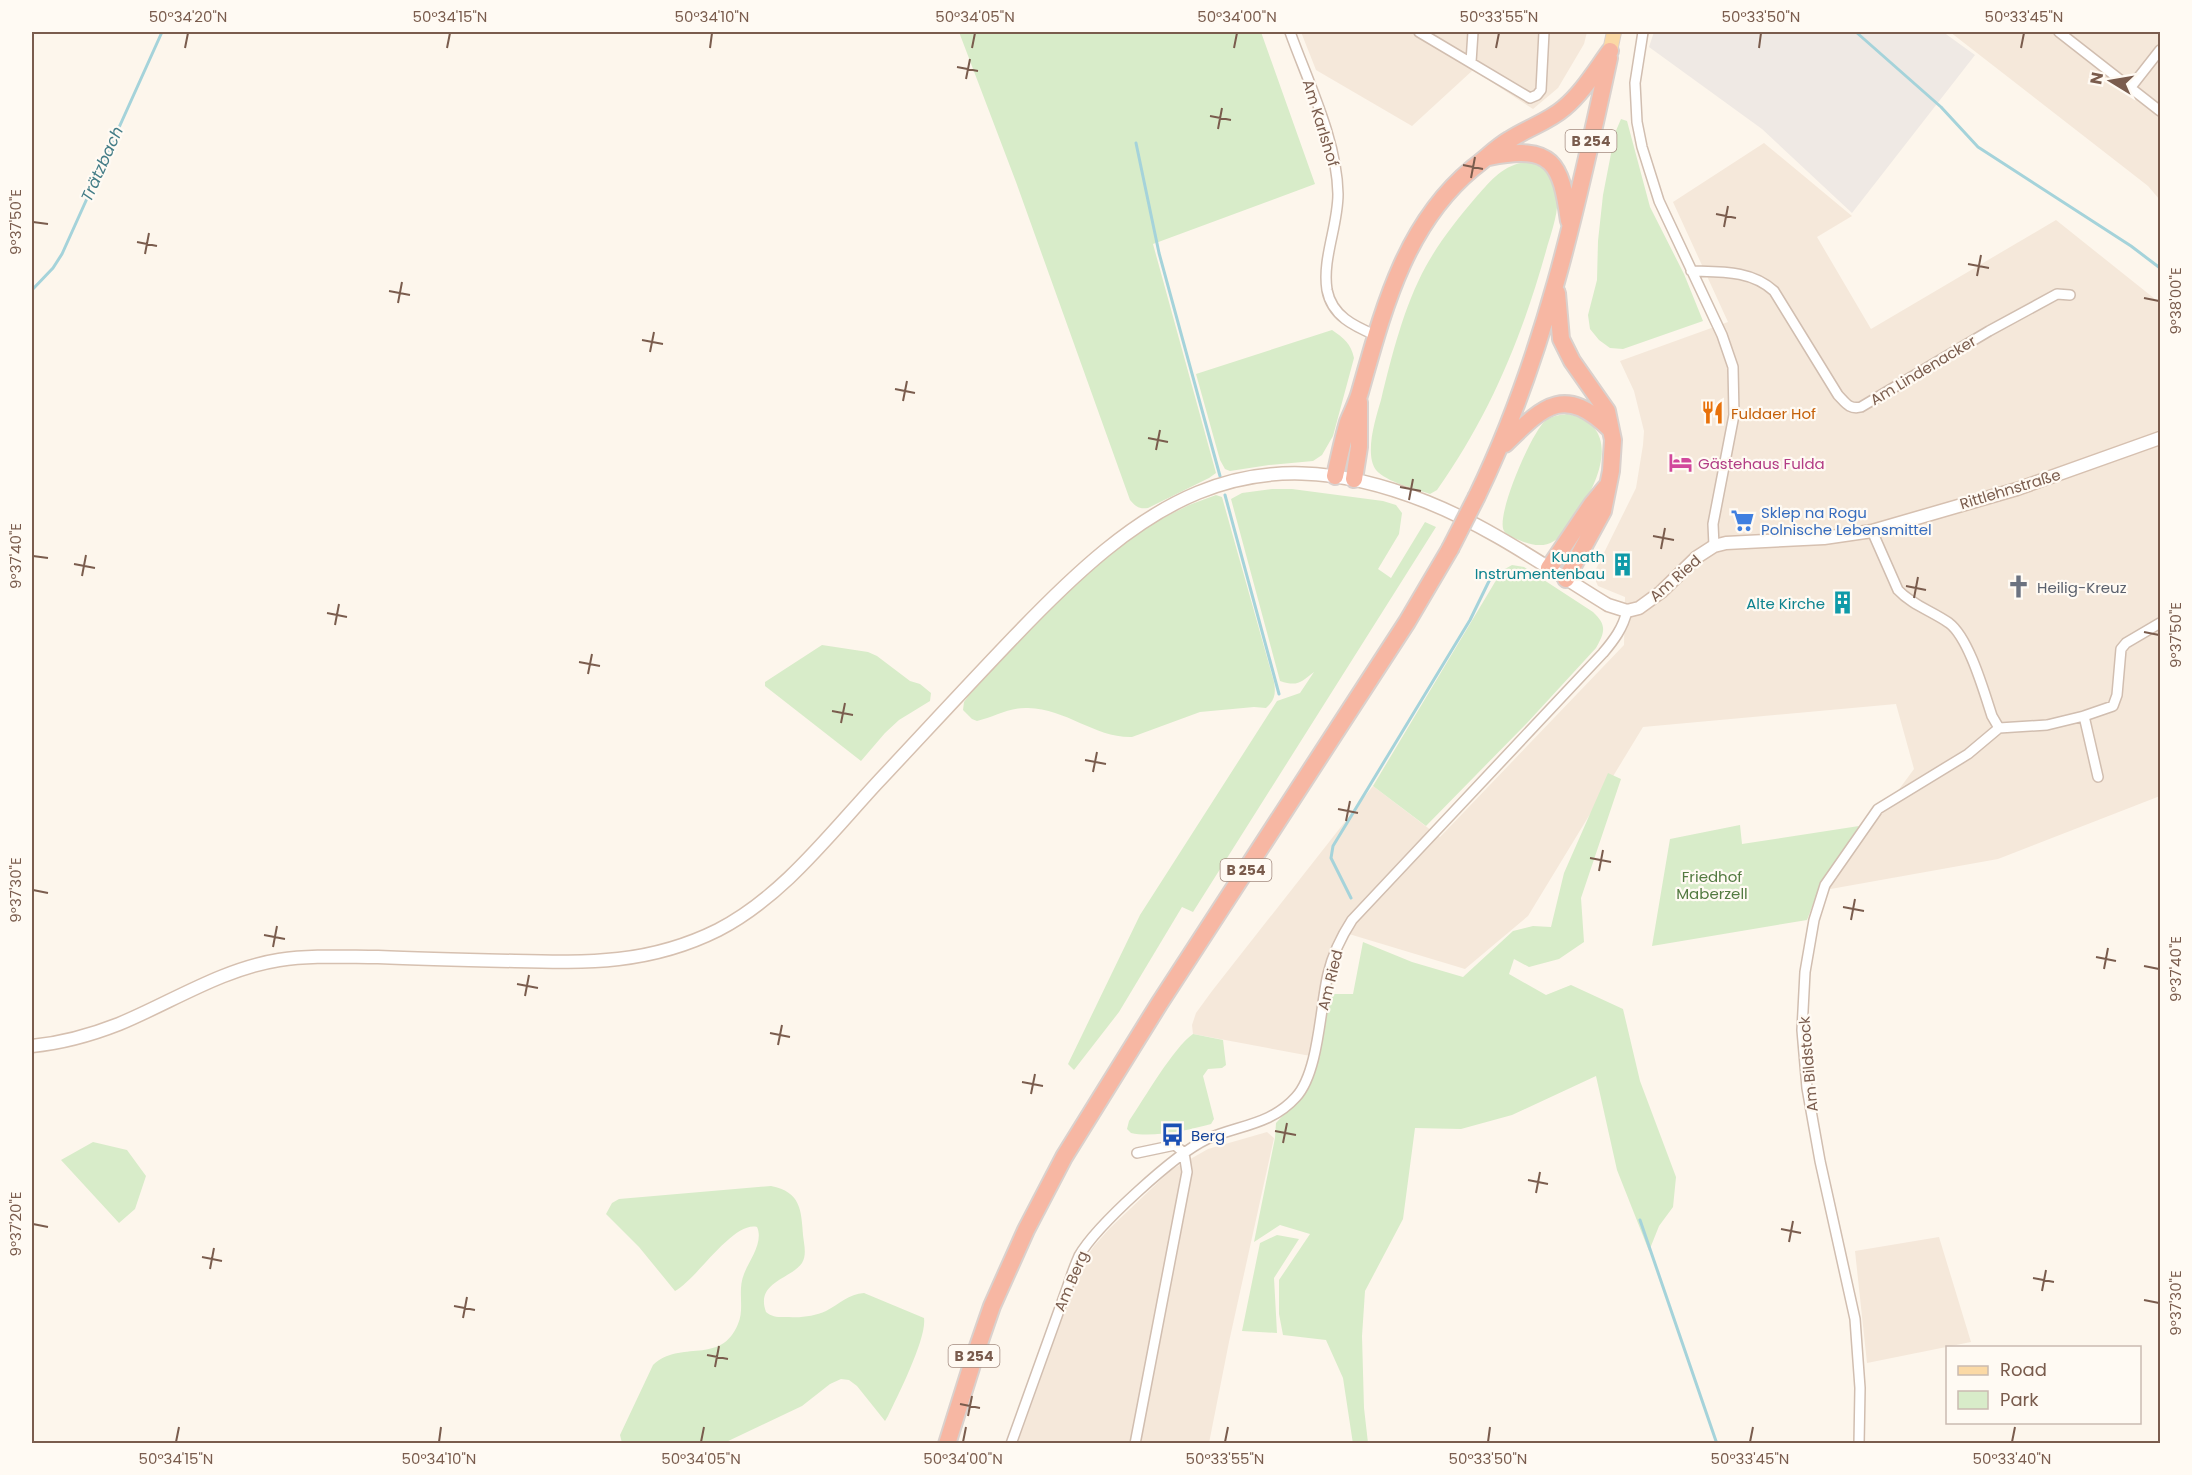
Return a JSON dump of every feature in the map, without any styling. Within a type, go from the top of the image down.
[{"type":"highway","points":[[1335,476],[1348,424],[1393,283],[1422,227],[1460,180],[1508,140],[1548,120],[1565,107],[1583,88],[1610,51]]},
{"type":"highway","name":"B 254","points":[[947,1443],[993,1306],[1026,1230],[1064,1156],[1159,1004],[1407,622],[1450,549],[1499,450],[1523,389],[1557,283],[1610,51]]},
{"type":"highway","points":[[1488,157],[1521,152],[1541,156],[1549,162],[1562,181],[1570,231]]},
{"type":"highway","points":[[1557,283],[1561,339],[1572,361],[1607,411],[1613,440],[1613,455],[1603,511],[1566,579]]},
{"type":"highway","points":[[1354,479],[1358,463],[1359,395]]},
{"type":"highway","points":[[1499,450],[1542,411],[1562,404],[1589,411],[1611,430]]},
{"type":"highway","points":[[1549,568],[1592,504],[1607,486]]},
{"type":"main road","name":"B 254","points":[[1610,51],[1614,32]]},
{"type":"street","name":"Am Karlshof","points":[[1290,32],[1329,141],[1337,179],[1336,217],[1329,256],[1327,291],[1341,317],[1354,326],[1375,335]]},
{"type":"street","points":[[1419,32],[1530,98],[1541,90],[1544,32]]},
{"type":"street","points":[[1471,62],[1473,32]]},
{"type":"street","name":"Am Ried","points":[[1313,1061],[1326,983],[1334,953],[1352,920],[1603,653],[1624,624],[1627,611],[1639,608],[1661,592],[1696,557],[1714,546],[1713,524],[1734,415],[1733,367],[1722,335],[1659,201],[1641,138],[1637,122],[1635,83],[1643,32]]},
{"type":"street","points":[[2059,32],[2160,111]]},
{"type":"street","points":[[2131,87],[2160,50]]},
{"type":"street","name":"Am Lindenacker","points":[[1691,271],[1734,273],[1766,283],[1774,291],[1838,394],[1848,406],[1854,408],[1861,407],[1989,331],[2057,294],[2070,295]]},
{"type":"street","name":"Rittlehnstraße","points":[[1714,546],[1740,540],[1815,539],[1872,531],[2017,489],[2160,438]]},
{"type":"street","points":[[32,1046],[81,1038],[118,1024],[234,972],[275,961],[341,957],[582,963],[643,957],[695,941],[723,927],[775,891],[1054,595],[1110,545],[1166,508],[1220,484],[1289,472],[1354,479],[1398,491],[1484,528],[1608,605],[1627,611]]},
{"type":"street","points":[[1872,531],[1898,590],[1904,597],[1950,624],[1963,639],[1992,716],[1999,728],[2042,725],[2084,716],[2113,706],[2117,695],[2121,649],[2126,643],[2160,623]]},
{"type":"street","points":[[2084,716],[2098,777]]},
{"type":"street","name":"Am Bildstock","points":[[1859,1443],[1860,1388],[1855,1319],[1820,1161],[1807,1088],[1802,1030],[1805,972],[1814,920],[1825,885],[1878,809],[1968,754],[1999,728]]},
{"type":"street","name":"Am Berg","points":[[1011,1443],[1080,1256],[1089,1242],[1123,1207],[1184,1153],[1208,1138],[1254,1124],[1287,1106],[1298,1095],[1313,1061]]},
{"type":"street","points":[[1135,1443],[1187,1172],[1184,1153],[1175,1146],[1137,1153]]},
{"type":"shaded area","points":[[1301,32],[1587,32],[1584,44],[1558,88],[1533,109],[1473,70],[1412,126],[1316,70]]},
{"type":"shaded area","points":[[1654,32],[1943,32],[1975,55],[1852,213],[1762,129],[1649,47]]},
{"type":"shaded area","points":[[1950,32],[2160,32],[2160,200],[2148,186]]},
{"type":"shaded area","points":[[1764,143],[1852,216],[1817,237],[1871,329],[2056,220],[2160,303],[2160,796],[1998,859],[1825,890],[1914,769],[1896,704],[1643,727],[1528,916],[1465,969],[1349,934],[1340,956],[1316,1057],[1193,1034],[1192,1025],[1196,1013],[1373,786],[1440,837],[1624,645],[1625,597],[1598,586],[1593,575],[1636,488],[1643,445],[1644,431],[1634,391],[1620,361],[1728,322],[1673,202]]},
{"type":"shaded area","points":[[1267,1132],[1274,1138],[1209,1443],[1017,1444],[1076,1279],[1094,1246],[1171,1170],[1208,1149]]},
{"type":"shaded area","points":[[1939,1237],[1971,1342],[1867,1363],[1855,1251]]},
{"type":"green space","points":[[959,32],[1261,32],[1315,184],[1153,244],[1216,473],[1148,508],[1138,507],[1130,500],[1016,182]]},
{"type":"green space","points":[[1621,119],[1627,121],[1650,207],[1684,274],[1703,321],[1623,349],[1610,348],[1599,340],[1590,329],[1588,315],[1597,280],[1603,195],[1615,133]]},
{"type":"green space","points":[[1528,162],[1542,168],[1551,176],[1556,188],[1557,206],[1537,283],[1515,345],[1473,434],[1437,490],[1430,494],[1394,482],[1376,470],[1371,455],[1371,445],[1394,348],[1411,297],[1437,248],[1477,196],[1493,178],[1505,169]]},
{"type":"green space","points":[[1332,330],[1346,342],[1354,358],[1333,436],[1322,455],[1313,461],[1230,471],[1225,469],[1220,460],[1196,374]]},
{"type":"green space","points":[[1567,414],[1585,420],[1596,430],[1601,443],[1601,458],[1592,489],[1566,530],[1554,541],[1537,545],[1511,537],[1504,531],[1503,522],[1516,474],[1539,428],[1550,418]]},
{"type":"green space","points":[[1292,489],[1383,501],[1396,505],[1402,513],[1399,534],[1378,569],[1391,578],[1425,522],[1436,527],[1193,912],[1182,907],[1119,1012],[1074,1070],[1068,1064],[1140,915],[1277,701],[1300,693],[1314,672],[1299,682],[1291,684],[1280,681],[1231,499],[1242,493]]},
{"type":"green space","points":[[1216,495],[1222,497],[1274,682],[1274,696],[1266,708],[1200,712],[1132,737],[1106,733],[1056,713],[1042,710],[1015,709],[977,721],[963,710],[964,702],[969,695],[1083,575],[1143,528],[1189,505]]},
{"type":"green space","points":[[1512,565],[1524,567],[1593,612],[1601,621],[1603,629],[1601,637],[1596,648],[1527,723],[1426,826],[1373,786],[1495,582],[1505,569]]},
{"type":"green space","points":[[822,645],[868,652],[931,693],[930,701],[899,720],[861,761],[765,686],[765,682]]},
{"type":"green space","points":[[1608,773],[1621,779],[1581,898],[1584,942],[1559,959],[1529,967],[1514,959],[1509,974],[1546,995],[1571,985],[1623,1009],[1640,1081],[1676,1177],[1673,1207],[1659,1226],[1649,1251],[1617,1170],[1596,1076],[1512,1115],[1461,1129],[1415,1128],[1403,1219],[1365,1291],[1362,1336],[1364,1408],[1368,1443],[1353,1444],[1343,1378],[1326,1340],[1283,1335],[1279,1314],[1279,1280],[1310,1234],[1280,1225],[1254,1242],[1276,1123],[1289,1109],[1317,1057],[1331,994],[1353,994],[1363,942],[1412,962],[1463,977],[1513,931],[1533,926],[1551,927],[1564,873]]},
{"type":"green space","name":"Friedhof Maberzell","points":[[1740,825],[1742,844],[1859,826],[1820,886],[1807,920],[1652,946],[1670,839]]},
{"type":"green space","points":[[1193,1034],[1223,1040],[1226,1065],[1222,1068],[1208,1069],[1203,1076],[1214,1119],[1211,1124],[1160,1134],[1131,1133],[1127,1129],[1129,1121],[1168,1062]]},
{"type":"green space","points":[[93,1142],[127,1150],[146,1176],[135,1209],[119,1223],[61,1160]]},
{"type":"green space","points":[[771,1186],[788,1193],[798,1203],[805,1253],[802,1263],[776,1282],[765,1294],[766,1312],[780,1317],[813,1315],[826,1311],[849,1297],[864,1293],[924,1318],[924,1327],[917,1352],[888,1416],[885,1421],[857,1386],[849,1380],[841,1379],[830,1384],[802,1406],[724,1443],[622,1443],[620,1435],[653,1365],[664,1357],[711,1349],[731,1337],[740,1318],[742,1280],[755,1251],[759,1233],[757,1227],[747,1228],[737,1233],[675,1291],[639,1247],[606,1214],[612,1203],[619,1199]]},
{"type":"green space","points":[[1277,1235],[1299,1239],[1274,1278],[1277,1333],[1242,1331],[1260,1243]]},
{"type":"waterway","name":"Trätzbach","points":[[32,290],[53,268],[62,254],[162,32]]},
{"type":"waterway","points":[[1856,32],[1941,107],[1978,147],[2131,246],[2160,268]]},
{"type":"waterway","points":[[1136,143],[1159,253],[1220,476]]},
{"type":"waterway","points":[[1225,495],[1279,694]]},
{"type":"waterway","points":[[1351,898],[1331,858],[1333,846],[1470,620],[1491,577]]},
{"type":"waterway","points":[[1640,1220],[1717,1444]]},
{"type":"place","name":"Fuldaer Hof","points":[[1713,413]]},
{"type":"place","name":"Gästehaus Fulda","points":[[1680,463]]},
{"type":"place","name":"Sklep na Rogu Polnische Lebensmittel","points":[[1743,521]]},
{"type":"place","name":"Kunath Instrumentenbau","points":[[1623,565]]},
{"type":"place","name":"Heilig-Kreuz","points":[[2019,587]]},
{"type":"place","name":"Alte Kirche","points":[[1843,603]]},
{"type":"place","name":"Berg","points":[[1173,1135]]}]
